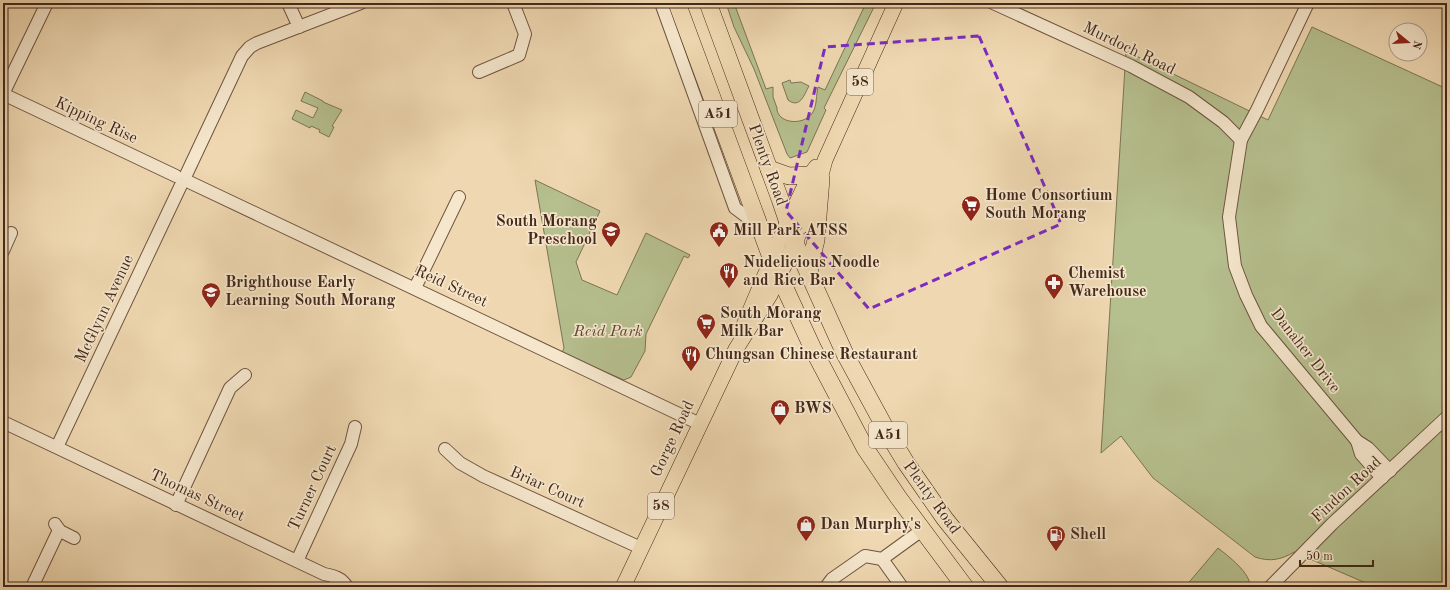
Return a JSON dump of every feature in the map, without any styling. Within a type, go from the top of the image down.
[{"type":"highway","name":"Plenty Road","points":[[677,3],[772,260],[812,349],[865,448],[898,497],[965,587]]},
{"type":"highway","name":"Plenty Road","points":[[708,3],[795,244],[851,366],[902,458],[945,519],[1000,587]]},
{"type":"highway","points":[[769,169],[789,176],[815,177],[816,240],[809,276]]},
{"type":"main road","name":"58","points":[[795,244],[817,190],[814,170],[824,160],[896,3]]},
{"type":"main road","name":"58","points":[[772,260],[787,223],[815,177]]},
{"type":"main road","name":"Gorge Road","points":[[623,587],[736,349],[765,304],[795,244]]},
{"type":"main road","name":"Gorge Road","points":[[736,349],[749,310],[772,260]]},
{"type":"street","points":[[3,94],[47,3]]},
{"type":"street","points":[[288,3],[299,27]]},
{"type":"street","name":"McGlynn Avenue","points":[[57,447],[244,53],[250,46],[360,3]]},
{"type":"street","points":[[479,72],[519,55],[525,34],[513,3]]},
{"type":"street","name":"Plenty Road","points":[[661,3],[735,208],[759,226]]},
{"type":"street","name":"Murdoch Road","points":[[992,3],[1131,66],[1189,97],[1223,122],[1241,140]]},
{"type":"street","name":"Danaher Drive","points":[[1308,3],[1241,140],[1228,217],[1235,266],[1246,295],[1261,326],[1357,442],[1362,454],[1386,475]]},
{"type":"street","points":[[687,76],[693,45]]},
{"type":"street","name":"Kipping Rise","points":[[3,94],[183,179]]},
{"type":"street","name":"Reid Street","points":[[183,179],[700,424]]},
{"type":"street","points":[[415,288],[459,197]]},
{"type":"street","points":[[3,251],[11,233]]},
{"type":"street","points":[[176,505],[230,388],[245,375]]},
{"type":"street","name":"Findon Road","points":[[1270,587],[1327,530],[1447,417]]},
{"type":"street","name":"Thomas Street","points":[[3,422],[324,574],[340,579],[347,587]]},
{"type":"street","name":"Turner Court","points":[[297,561],[351,444],[355,427]]},
{"type":"street","name":"Briar Court","points":[[445,449],[460,463],[483,476],[641,548]]},
{"type":"street","points":[[32,587],[57,527],[74,538]]},
{"type":"street","points":[[882,559],[922,530]]},
{"type":"street","points":[[826,587],[832,578],[865,556],[882,559],[902,587]]},
{"type":"street","name":"Thomas Street","points":[[324,574],[338,587]]},
{"type":"highlighted area","points":[[979,36],[1061,224],[869,309],[786,211],[825,47]]},
{"type":"green space","points":[[726,3],[734,3],[766,89],[773,87],[773,97],[779,115],[788,121],[794,122],[805,119],[813,112],[818,87],[825,90],[866,3],[876,3],[824,108],[826,110],[807,152],[790,158],[787,154],[754,69],[734,27]]},
{"type":"green space","points":[[1312,27],[1447,89],[1447,587],[1375,587],[1294,552],[1285,557],[1271,560],[1255,557],[1153,478],[1121,436],[1101,453],[1126,51],[1268,120]]},
{"type":"green space","points":[[790,80],[791,83],[801,82],[809,86],[801,100],[796,103],[788,100],[782,83]]},
{"type":"green space","points":[[305,92],[342,110],[332,126],[334,127],[329,137],[319,132],[320,130],[311,126],[310,128],[292,119],[296,110],[313,118],[318,108],[301,101]]},
{"type":"green space","name":"Reid Park","points":[[535,180],[600,211],[576,262],[582,280],[617,295],[646,233],[690,255],[688,258],[684,256],[646,334],[645,351],[631,377],[624,380],[562,353],[564,348]]},
{"type":"green space","points":[[1218,548],[1233,560],[1243,571],[1247,576],[1250,587],[1185,587]]},
{"type":"place","name":"Home Consortium South Morang","points":[[971,222]]},
{"type":"place","name":"South Morang Preschool","points":[[611,248]]},
{"type":"place","name":"Mill Park ATSS","points":[[719,248]]},
{"type":"place","name":"Nudelicious Noodle and Rice Bar","points":[[729,289]]},
{"type":"place","name":"Chemist Warehouse","points":[[1054,300]]},
{"type":"place","name":"Brighthouse Early Learning South Morang","points":[[211,309]]},
{"type":"place","name":"South Morang Milk Bar","points":[[706,340]]},
{"type":"place","name":"Chungsan Chinese Restaurant","points":[[691,372]]},
{"type":"place","name":"BWS","points":[[780,426]]},
{"type":"place","name":"Dan Murphy's","points":[[806,542]]},
{"type":"place","name":"Shell","points":[[1056,552]]}]
